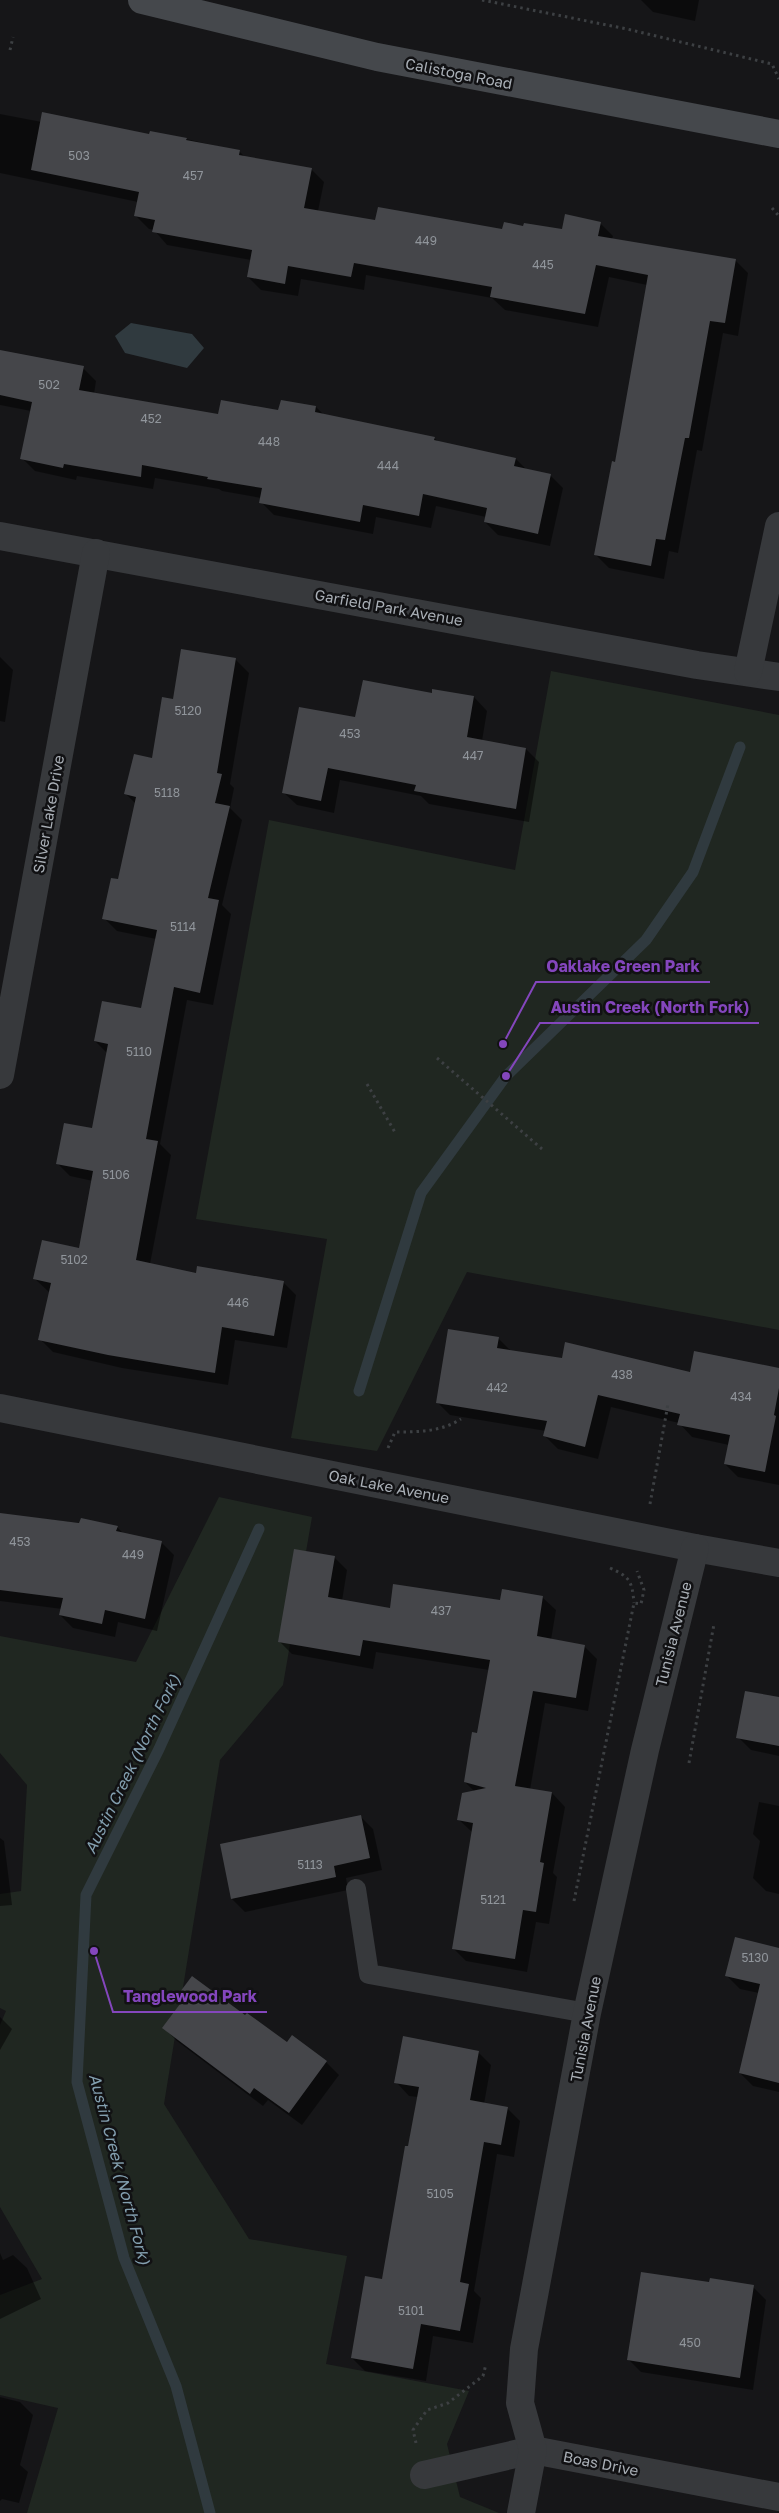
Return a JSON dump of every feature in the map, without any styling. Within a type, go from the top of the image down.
[{"type":"main road","name":"Calistoga Road","points":[[142,0],[377,58],[779,134]]},
{"type":"street","points":[[748,672],[779,526]]},
{"type":"street","name":"Garfield Park Avenue","points":[[0,536],[779,677]]},
{"type":"street","name":"Silver Lake Drive","points":[[0,1074],[96,553]]},
{"type":"street","name":"Oak Lake Avenue","points":[[0,1408],[695,1548],[779,1563]]},
{"type":"street","name":"Tunisia Avenue","points":[[521,2513],[533,2450],[520,2403],[524,2349],[587,2013],[645,1750],[695,1548]]},
{"type":"street","name":"Boas Drive","points":[[424,2475],[533,2450],[779,2496]]},
{"type":"lane","points":[[356,1889],[369,1974],[587,2013]]},
{"type":"path","points":[[482,0],[627,29],[779,65]]},
{"type":"path","points":[[10,50],[14,37]]},
{"type":"path","points":[[772,64],[779,79]]},
{"type":"path","points":[[772,208],[779,216]]},
{"type":"path","points":[[437,1058],[542,1149]]},
{"type":"path","points":[[367,1084],[396,1134]]},
{"type":"path","points":[[650,1504],[668,1404]]},
{"type":"path","points":[[388,1448],[395,1432],[423,1432],[454,1424],[461,1419]]},
{"type":"path","points":[[608,1567],[623,1574],[632,1584],[634,1603]]},
{"type":"path","points":[[689,1763],[714,1623]]},
{"type":"shaded area","points":[[131,323],[192,334],[204,348],[187,368],[125,353],[115,336]]},
{"type":"shaded area","points":[[551,671],[779,715],[779,1330],[467,1272],[377,1451],[291,1438],[327,1239],[196,1219],[269,820],[515,870]]},
{"type":"shaded area","points":[[219,1497],[312,1517],[283,1685],[220,1760],[164,2104],[249,2239],[347,2256],[326,2364],[469,2391],[447,2444],[460,2497],[499,2513],[27,2513],[58,2408],[0,2395],[0,2295],[42,2279],[0,2207],[0,2025],[6,2011],[0,2008],[0,1894],[21,1891],[27,1785],[0,1753],[0,1636],[136,1662]]},
{"type":"building","points":[[42,112],[149,134],[150,131],[187,138],[186,140],[240,150],[239,155],[312,168],[304,208],[375,220],[378,207],[502,229],[504,222],[523,226],[524,223],[562,229],[565,214],[601,222],[598,236],[736,259],[725,323],[710,321],[689,438],[685,438],[665,540],[656,539],[651,566],[594,555],[612,461],[615,462],[648,275],[596,265],[585,314],[490,297],[492,287],[354,263],[351,277],[288,266],[285,284],[247,277],[252,250],[152,232],[155,220],[134,216],[139,192],[31,170]]},
{"type":"building","points":[[0,350],[84,366],[79,390],[218,414],[221,400],[278,410],[281,400],[316,406],[315,412],[435,437],[434,440],[516,458],[514,466],[551,474],[538,534],[484,522],[487,508],[423,494],[419,516],[363,505],[360,522],[259,503],[262,488],[207,479],[208,477],[142,465],[141,477],[64,464],[63,468],[20,459],[32,402],[0,395]]},
{"type":"building","points":[[181,649],[236,658],[217,773],[222,774],[215,803],[230,806],[208,898],[219,900],[200,993],[174,987],[146,1139],[158,1141],[136,1260],[196,1273],[197,1266],[284,1281],[274,1336],[222,1327],[215,1373],[108,1355],[38,1340],[51,1283],[33,1279],[42,1240],[79,1248],[93,1171],[56,1164],[64,1123],[92,1128],[108,1044],[94,1041],[102,1001],[141,1008],[157,930],[102,919],[111,878],[118,879],[136,797],[124,794],[134,754],[152,758],[162,697],[173,699]]},
{"type":"building","points":[[363,680],[432,693],[432,689],[474,696],[467,737],[526,748],[516,809],[414,791],[416,785],[328,768],[321,801],[282,793],[299,707],[355,717]]},
{"type":"building","points":[[448,1329],[499,1337],[497,1348],[562,1358],[565,1342],[690,1372],[694,1351],[779,1368],[779,1388],[774,1415],[776,1416],[765,1472],[724,1464],[730,1435],[677,1425],[680,1414],[598,1395],[585,1447],[543,1436],[547,1421],[436,1403]]},
{"type":"building","points":[[0,1513],[79,1523],[81,1518],[118,1526],[116,1531],[162,1541],[145,1619],[105,1610],[102,1624],[59,1615],[63,1598],[0,1590]]},
{"type":"building","points":[[294,1549],[335,1556],[328,1597],[390,1608],[393,1584],[500,1600],[502,1589],[543,1596],[537,1636],[585,1645],[576,1698],[533,1691],[515,1786],[552,1792],[540,1862],[544,1863],[536,1912],[523,1910],[515,1959],[452,1949],[473,1823],[457,1820],[462,1793],[486,1788],[464,1782],[472,1732],[477,1733],[490,1660],[363,1640],[360,1656],[278,1642]]},
{"type":"building","points":[[745,1691],[779,1697],[779,1746],[736,1738]]},
{"type":"building","points":[[361,1815],[370,1858],[334,1866],[336,1877],[231,1899],[220,1844]]},
{"type":"building","points":[[735,1937],[779,1948],[779,2083],[739,2073],[760,1984],[725,1976]]},
{"type":"building","points":[[192,1976],[245,2015],[247,2013],[287,2042],[292,2035],[327,2061],[289,2113],[254,2088],[250,2094],[162,2028],[180,2004],[174,2000]]},
{"type":"building","points":[[403,2036],[479,2051],[470,2100],[508,2107],[501,2145],[484,2142],[460,2282],[469,2284],[460,2331],[421,2324],[413,2369],[351,2358],[365,2276],[382,2279],[405,2146],[408,2146],[419,2087],[394,2083]]},
{"type":"building","points":[[641,2272],[709,2282],[710,2278],[754,2285],[740,2378],[627,2360]]},
{"type":"waterway","name":"Austin Creek (North Fork)","points":[[359,1391],[421,1193],[506,1076],[646,940],[693,872],[740,747]]},
{"type":"waterway","name":"Austin Creek (North Fork)","points":[[210,2513],[176,2386],[124,2258],[77,2082],[86,1895],[159,1749],[259,1529]]},
{"type":"place","name":"Oaklake Green Park","points":[[503,1044]]},
{"type":"place","name":"Austin Creek (North Fork)","points":[[506,1076]]},
{"type":"place","name":"Tanglewood Park","points":[[94,1951]]}]
